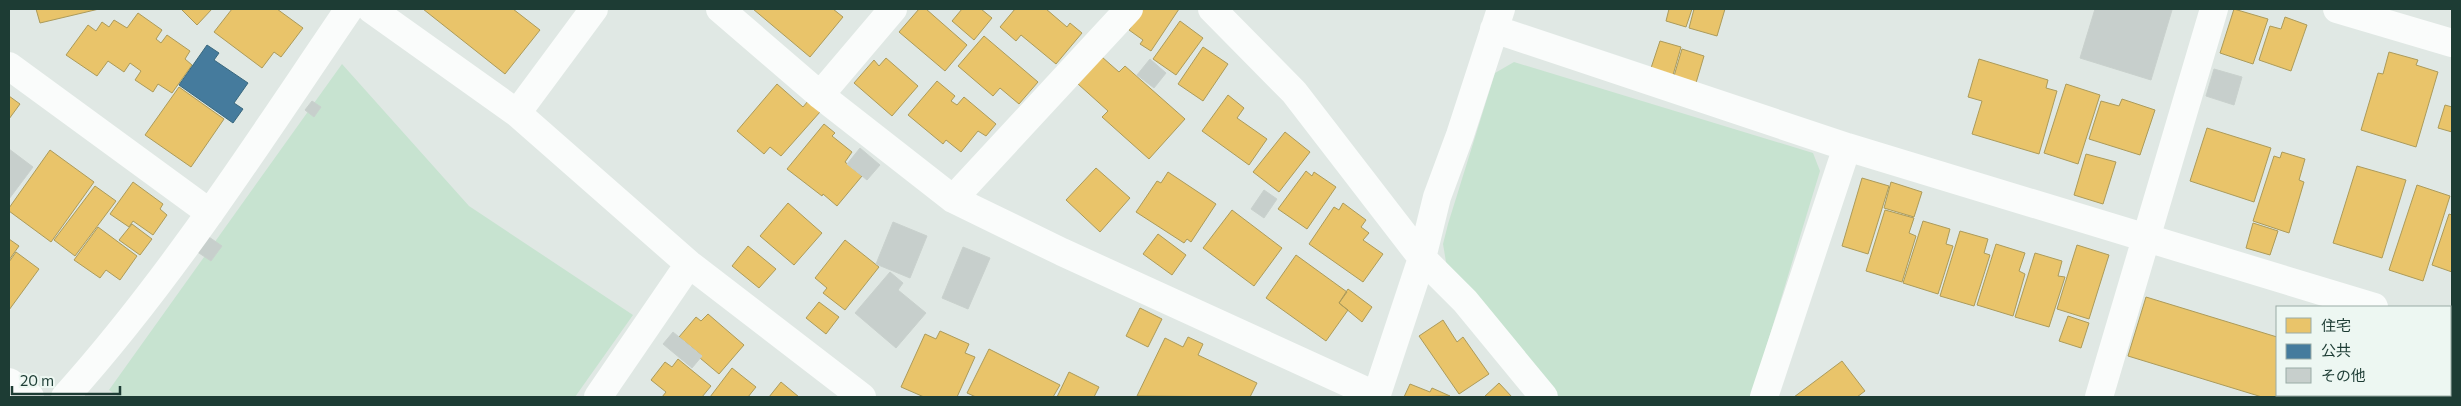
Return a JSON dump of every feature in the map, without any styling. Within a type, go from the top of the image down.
[{"type":"street","points":[[65,397],[108,349],[210,213],[350,9]]},
{"type":"street","points":[[371,9],[517,113],[689,264],[862,397]]},
{"type":"street","points":[[517,113],[594,9]]},
{"type":"street","points":[[720,9],[820,96],[953,199],[1062,252],[1376,397],[1422,258],[1437,197],[1460,135],[1498,19],[1847,147],[2371,306]]},
{"type":"street","points":[[820,96],[893,9]]},
{"type":"street","points":[[953,199],[1129,9]]},
{"type":"street","points":[[1212,9],[1294,92],[1422,258],[1464,301],[1544,397]]},
{"type":"street","points":[[2099,397],[2214,9]]},
{"type":"street","points":[[2338,9],[2452,43]]},
{"type":"street","points":[[9,66],[210,213]]},
{"type":"street","points":[[1764,397],[1847,147]]},
{"type":"street","points":[[598,397],[689,264]]},
{"type":"street","points":[[9,382],[30,397]]},
{"type":"green space","points":[[1514,62],[1813,153],[1820,171],[1751,397],[1554,397],[1447,268],[1443,244],[1495,73]]},
{"type":"green space","points":[[342,64],[469,206],[633,315],[575,397],[119,397],[109,390]]},
{"type":"building: 住宅","points":[[36,9],[99,9],[40,23]]},
{"type":"building: 住宅","points":[[181,9],[212,9],[197,25]]},
{"type":"building: 住宅","points":[[232,9],[277,9],[303,28],[281,57],[274,52],[262,68],[214,32]]},
{"type":"building: 住宅","points":[[423,9],[513,9],[540,30],[505,74]]},
{"type":"building: 住宅","points":[[753,9],[833,9],[843,17],[810,57]]},
{"type":"building: 住宅","points":[[919,9],[926,9],[967,45],[945,71],[899,32]]},
{"type":"building: 住宅","points":[[962,9],[981,9],[992,18],[974,40],[952,21]]},
{"type":"building: 住宅","points":[[1015,9],[1046,9],[1067,27],[1070,23],[1082,33],[1056,64],[1021,35],[1016,41],[1000,27]]},
{"type":"building: 住宅","points":[[1143,9],[1179,9],[1151,51],[1140,44],[1143,40],[1129,30]]},
{"type":"building: 住宅","points":[[1669,9],[1692,9],[1686,27],[1666,21]]},
{"type":"building: 住宅","points":[[1694,9],[1725,9],[1717,36],[1689,28]]},
{"type":"building: 住宅","points":[[2234,9],[2268,19],[2253,64],[2220,53]]},
{"type":"building: 住宅","points":[[138,13],[162,30],[156,39],[161,43],[167,35],[190,51],[185,59],[192,65],[172,93],[158,84],[153,92],[135,80],[141,71],[130,63],[124,72],[108,61],[97,76],[66,55],[88,25],[96,31],[102,22],[109,27],[114,20],[127,28]]},
{"type":"building: 住宅","points":[[2285,17],[2307,25],[2291,71],[2259,60],[2270,26],[2281,29]]},
{"type":"building: 住宅","points":[[1180,21],[1203,38],[1176,75],[1153,59]]},
{"type":"building: 住宅","points":[[984,36],[1038,82],[1019,104],[1000,88],[993,96],[958,66]]},
{"type":"building: 住宅","points":[[1660,41],[1681,47],[1673,75],[1651,68]]},
{"type":"building: 住宅","points":[[1203,47],[1228,64],[1203,101],[1178,84]]},
{"type":"building: 住宅","points":[[1682,49],[1704,56],[1696,83],[1674,76]]},
{"type":"building: 住宅","points":[[2389,52],[2418,60],[2416,65],[2438,72],[2416,147],[2361,130],[2378,73],[2383,74]]},
{"type":"building: 住宅","points":[[1102,57],[1119,72],[1125,66],[1185,119],[1149,159],[1102,117],[1108,111],[1078,84]]},
{"type":"building: 住宅","points":[[886,58],[918,86],[892,116],[854,83],[874,60],[879,66]]},
{"type":"building: 住宅","points":[[1979,59],[2048,80],[2046,88],[2057,91],[2039,154],[1972,134],[1982,101],[1968,97]]},
{"type":"building: 住宅","points":[[937,81],[955,96],[951,101],[957,105],[964,97],[996,124],[986,136],[978,131],[961,152],[946,140],[943,144],[908,115]]},
{"type":"building: 住宅","points":[[777,84],[803,107],[808,101],[820,112],[781,156],[770,147],[764,154],[737,131]]},
{"type":"building: 住宅","points":[[2066,84],[2100,95],[2078,164],[2044,153]]},
{"type":"building: 住宅","points":[[179,87],[224,119],[191,167],[145,135]]},
{"type":"building: 住宅","points":[[1228,95],[1244,108],[1237,118],[1267,139],[1249,165],[1202,131]]},
{"type":"building: 住宅","points":[[9,96],[20,104],[9,119]]},
{"type":"building: 住宅","points":[[2122,99],[2155,110],[2140,155],[2089,139],[2101,101],[2119,106]]},
{"type":"building: 住宅","points":[[2445,105],[2452,107],[2452,132],[2438,128]]},
{"type":"building: 住宅","points":[[824,124],[835,133],[832,136],[852,152],[845,162],[862,176],[837,206],[787,169]]},
{"type":"building: 住宅","points":[[2207,128],[2271,148],[2254,202],[2190,181]]},
{"type":"building: 住宅","points":[[1285,132],[1310,152],[1279,192],[1253,172]]},
{"type":"building: 住宅","points":[[50,150],[94,182],[51,242],[9,211],[9,208]]},
{"type":"building: 住宅","points":[[2282,152],[2305,159],[2299,180],[2304,182],[2289,233],[2253,221],[2274,156],[2280,158]]},
{"type":"building: 住宅","points":[[2086,154],[2116,162],[2103,204],[2074,195]]},
{"type":"building: 住宅","points":[[2357,166],[2406,180],[2382,258],[2333,243]]},
{"type":"building: 住宅","points":[[1096,168],[1130,198],[1100,232],[1066,200]]},
{"type":"building: 住宅","points":[[1306,171],[1312,176],[1314,172],[1336,187],[1307,229],[1278,209]]},
{"type":"building: 住宅","points":[[1168,172],[1216,204],[1191,242],[1187,239],[1184,243],[1136,212],[1157,181],[1161,183]]},
{"type":"building: 住宅","points":[[1862,178],[1889,186],[1868,254],[1842,246]]},
{"type":"building: 住宅","points":[[133,182],[163,204],[160,209],[167,215],[153,235],[133,221],[129,227],[110,214]]},
{"type":"building: 住宅","points":[[1891,182],[1922,192],[1914,217],[1884,208]]},
{"type":"building: 住宅","points":[[2417,185],[2450,196],[2423,281],[2389,270]]},
{"type":"building: 住宅","points":[[95,186],[116,201],[75,256],[54,240]]},
{"type":"building: 住宅","points":[[788,203],[822,233],[794,265],[760,236]]},
{"type":"building: 住宅","points":[[1343,203],[1366,220],[1361,227],[1369,233],[1363,240],[1383,254],[1363,282],[1309,244],[1334,207],[1339,210]]},
{"type":"building: 住宅","points":[[1232,210],[1282,248],[1254,286],[1203,248]]},
{"type":"building: 住宅","points":[[1885,210],[1914,218],[1909,233],[1916,236],[1902,282],[1866,271]]},
{"type":"building: 住宅","points":[[2449,214],[2452,215],[2452,272],[2432,265]]},
{"type":"building: 住宅","points":[[1923,221],[1950,229],[1946,244],[1953,246],[1938,294],[1903,283]]},
{"type":"building: 住宅","points":[[2253,223],[2278,231],[2270,255],[2246,248]]},
{"type":"building: 住宅","points":[[132,224],[152,239],[140,255],[119,240]]},
{"type":"building: 住宅","points":[[98,227],[137,256],[120,280],[106,270],[100,278],[74,260]]},
{"type":"building: 住宅","points":[[1960,231],[1988,239],[1984,253],[1990,255],[1974,306],[1940,296]]},
{"type":"building: 住宅","points":[[1158,234],[1186,255],[1172,275],[1143,254]]},
{"type":"building: 住宅","points":[[9,239],[19,246],[9,260]]},
{"type":"building: 住宅","points":[[845,240],[879,267],[845,310],[823,293],[827,288],[815,278]]},
{"type":"building: 住宅","points":[[1996,244],[2025,253],[2019,271],[2025,274],[2013,316],[1977,305]]},
{"type":"building: 住宅","points":[[2077,245],[2109,255],[2089,319],[2057,309]]},
{"type":"building: 住宅","points":[[748,246],[776,269],[759,288],[732,266]]},
{"type":"building: 住宅","points":[[16,252],[39,269],[9,310],[9,262]]},
{"type":"building: 住宅","points":[[2035,253],[2062,261],[2058,276],[2065,277],[2049,327],[2015,317]]},
{"type":"building: 住宅","points":[[1296,255],[1347,292],[1339,303],[1348,310],[1326,341],[1266,298]]},
{"type":"building: 住宅","points":[[1348,289],[1372,307],[1362,322],[1339,303]]},
{"type":"building: 住宅","points":[[2146,297],[2276,337],[2276,396],[2322,397],[2262,397],[2128,356]]},
{"type":"building: 住宅","points":[[819,302],[839,317],[826,334],[806,318]]},
{"type":"building: 住宅","points":[[1140,308],[1162,319],[1148,347],[1126,336]]},
{"type":"building: 住宅","points":[[708,314],[744,345],[719,374],[700,358],[702,356],[679,337],[696,317],[701,321]]},
{"type":"building: 住宅","points":[[2068,316],[2089,323],[2081,348],[2059,341]]},
{"type":"building: 住宅","points":[[1443,320],[1457,342],[1463,337],[1489,374],[1459,394],[1419,336]]},
{"type":"building: 住宅","points":[[940,331],[969,344],[965,353],[975,357],[957,397],[924,397],[901,387],[925,334],[936,339]]},
{"type":"building: 住宅","points":[[1188,337],[1203,344],[1198,355],[1257,383],[1250,397],[1137,396],[1165,338],[1183,347]]},
{"type":"building: 住宅","points":[[989,349],[1060,385],[1053,397],[976,397],[967,393]]},
{"type":"building: 住宅","points":[[678,359],[711,386],[702,397],[662,397],[666,392],[651,380],[665,362],[672,367]]},
{"type":"building: 住宅","points":[[1842,361],[1865,391],[1857,397],[1794,397]]},
{"type":"building: 住宅","points":[[732,368],[756,387],[748,397],[710,397]]},
{"type":"building: 住宅","points":[[1069,372],[1099,387],[1094,397],[1057,397]]},
{"type":"building: 住宅","points":[[781,382],[799,397],[769,397]]},
{"type":"building: 住宅","points":[[1499,383],[1512,397],[1484,397]]},
{"type":"building: 住宅","points":[[1410,384],[1430,392],[1432,388],[1450,396],[1404,397]]},
{"type":"building: 公共","points":[[207,45],[219,53],[214,60],[248,83],[234,103],[243,109],[233,123],[179,85]]},
{"type":"building: その他","points":[[2095,9],[2172,10],[2151,80],[2080,58]]},
{"type":"building: その他","points":[[1150,59],[1166,73],[1154,88],[1137,75]]},
{"type":"building: その他","points":[[2214,69],[2242,77],[2234,105],[2206,96]]},
{"type":"building: その他","points":[[312,101],[321,107],[314,117],[305,110]]},
{"type":"building: その他","points":[[860,148],[880,165],[867,180],[847,164]]},
{"type":"building: その他","points":[[9,149],[33,167],[9,199]]},
{"type":"building: その他","points":[[1264,190],[1277,199],[1264,218],[1251,209]]},
{"type":"building: その他","points":[[893,222],[927,236],[910,278],[876,264]]},
{"type":"building: その他","points":[[206,235],[222,246],[211,261],[196,251]]},
{"type":"building: その他","points":[[963,247],[990,258],[968,309],[942,298]]},
{"type":"building: その他","points":[[890,272],[903,283],[898,290],[926,313],[896,348],[855,313]]},
{"type":"building: その他","points":[[673,332],[702,356],[692,368],[663,344]]}]
